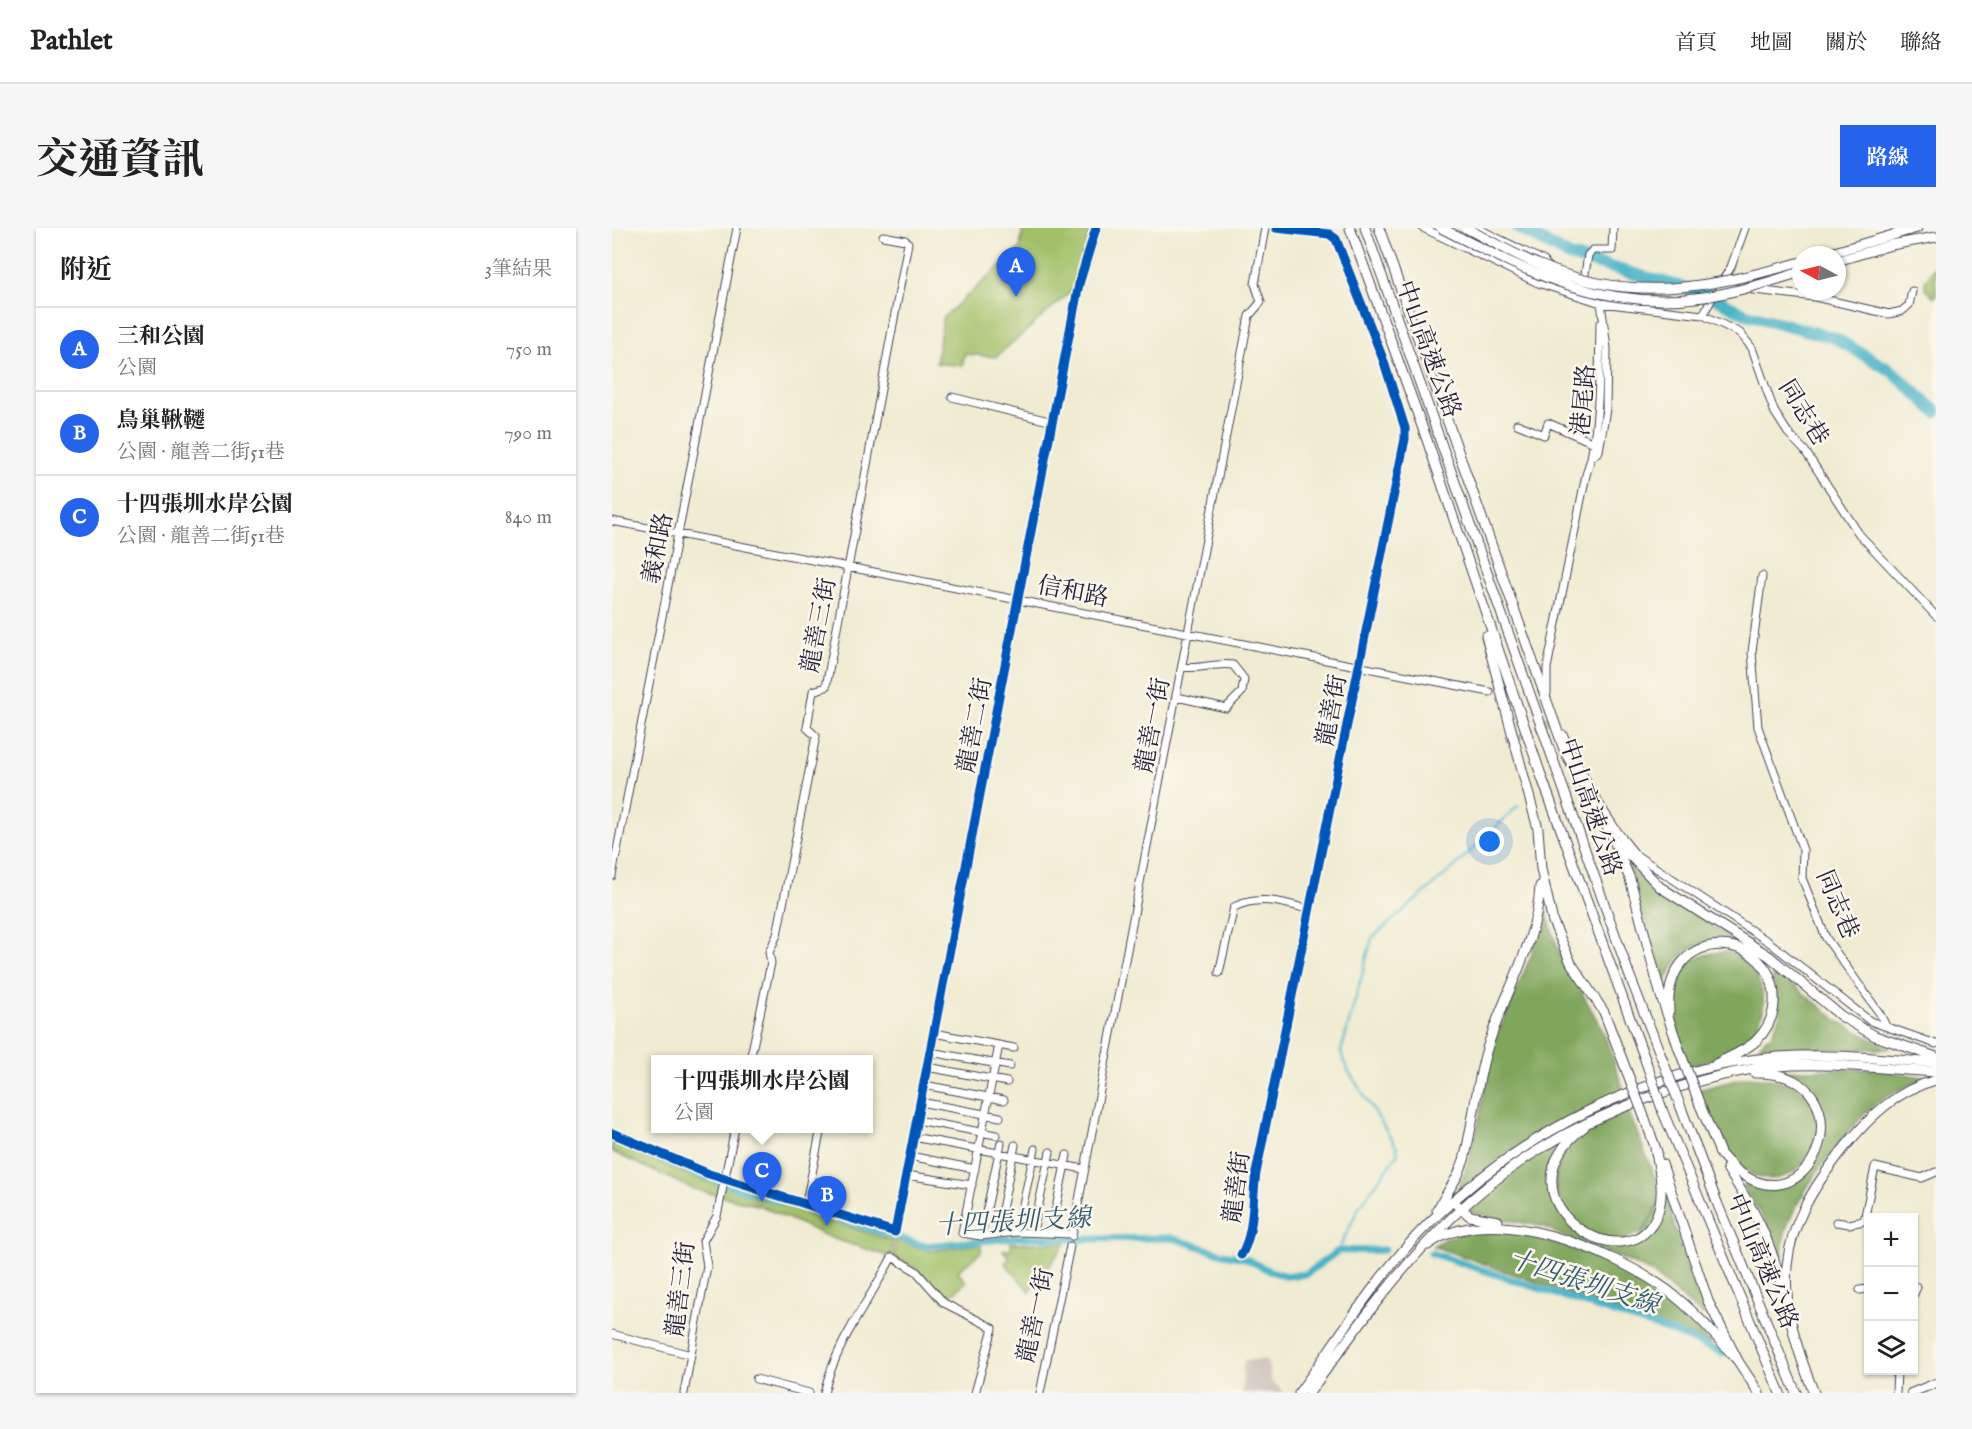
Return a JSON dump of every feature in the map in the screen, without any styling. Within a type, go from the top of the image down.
[{"type":"highway","name":"中山高速公路","points":[[1350,228],[1538,767],[1663,1112],[1780,1393]]},
{"type":"highway","name":"中山高速公路","points":[[1365,228],[1629,974],[1718,1205],[1796,1393]]},
{"type":"highway","points":[[1379,228],[1565,752],[1611,834],[1640,911],[1670,1025],[1700,1105],[1719,1152],[1769,1240],[1794,1339],[1814,1393]]},
{"type":"highway","points":[[1441,228],[1537,276],[1579,290],[1631,300],[1706,297],[1792,274]]},
{"type":"highway","points":[[1466,228],[1540,266],[1619,287],[1695,288],[1741,279],[1792,265]]},
{"type":"highway","points":[[1846,249],[1917,228]]},
{"type":"highway","points":[[1846,258],[1891,245],[1936,237]]},
{"type":"highway","points":[[1453,519],[1538,829],[1541,869],[1553,922],[1561,944],[1604,1012],[1645,1119],[1695,1269],[1708,1301],[1738,1361],[1759,1393]]},
{"type":"highway","points":[[1611,834],[1636,864],[1660,887],[1769,956],[1841,1016],[1875,1036],[1936,1057]]},
{"type":"highway","points":[[1299,1393],[1362,1304],[1427,1225],[1448,1194],[1464,1160],[1486,1052],[1536,922],[1541,869]]},
{"type":"highway","points":[[1670,1025],[1671,983],[1677,967],[1696,950],[1707,946],[1734,946],[1749,953],[1766,969],[1774,998],[1770,1022],[1756,1041],[1706,1069]]},
{"type":"highway","points":[[1310,1393],[1408,1262],[1456,1205],[1516,1154],[1608,1101],[1706,1069],[1777,1057],[1845,1055],[1936,1063]]},
{"type":"highway","points":[[1427,1225],[1555,1138],[1599,1115],[1722,1074],[1809,1065],[1858,1064],[1936,1072]]},
{"type":"highway","points":[[1719,1152],[1745,1178],[1761,1184],[1783,1183],[1803,1174],[1810,1166],[1821,1143],[1824,1128],[1817,1104],[1804,1088],[1793,1081],[1762,1073],[1722,1074]]},
{"type":"highway","points":[[1787,1308],[1786,1268],[1792,1233],[1808,1197],[1820,1178],[1876,1112],[1902,1094],[1936,1080]]},
{"type":"highway","points":[[1599,1115],[1564,1146],[1553,1168],[1551,1181],[1560,1212],[1574,1226],[1587,1234],[1608,1241],[1621,1242],[1645,1231],[1655,1220],[1661,1184],[1655,1148]]},
{"type":"highway","points":[[1456,1205],[1470,1216],[1525,1225],[1622,1263],[1667,1290],[1707,1326],[1738,1361]]},
{"type":"highway","points":[[1408,1262],[1441,1237],[1475,1226],[1526,1231],[1570,1244]]},
{"type":"main road","points":[[1911,1393],[1936,1383]]},
{"type":"street","name":"義和路","points":[[612,876],[680,534],[737,228]]},
{"type":"street","name":"龍善二街","points":[[806,1203],[895,1232],[1079,284],[1096,228]]},
{"type":"street","name":"龍善一街","points":[[1051,1232],[1072,1235],[1190,634],[1249,316],[1262,302],[1255,284],[1265,228]]},
{"type":"street","name":"龍善街","points":[[1241,1255],[1247,1245],[1253,1214],[1251,1205],[1256,1173],[1397,485],[1405,428],[1383,359],[1336,239],[1329,234],[1276,228]]},
{"type":"street","points":[[1423,228],[1502,268],[1601,303],[1598,360],[1599,412],[1591,458]]},
{"type":"street","points":[[1477,228],[1548,264],[1552,276],[1551,286]]},
{"type":"street","points":[[1581,296],[1588,255],[1593,250],[1612,250],[1613,228]]},
{"type":"street","points":[[1703,315],[1731,267],[1745,228]]},
{"type":"street","name":"龍善三街","points":[[751,1055],[771,963],[769,952],[777,935],[816,736],[807,728],[807,722],[813,691],[826,687],[908,243],[905,240],[883,236]]},
{"type":"street","points":[[1719,286],[1815,297],[1889,314],[1902,311],[1909,304],[1912,291]]},
{"type":"street","name":"同志巷","points":[[1601,303],[1703,315],[1740,333],[1752,348],[1774,411],[1788,434],[1805,451],[1859,534],[1936,616]]},
{"type":"street","name":"港尾路","points":[[1601,303],[1607,348],[1606,409],[1599,451],[1591,458],[1546,675],[1546,690],[1557,720],[1596,798],[1636,855],[1770,942],[1870,1021],[1886,1026]]},
{"type":"street","points":[[952,397],[1053,422]]},
{"type":"street","points":[[1517,424],[1544,435],[1548,423],[1594,442]]},
{"type":"street","name":"信和路","points":[[612,521],[1490,692]]},
{"type":"street","name":"同志巷","points":[[1762,576],[1752,652],[1758,727],[1803,850],[1802,878],[1826,938],[1886,1026]]},
{"type":"street","points":[[1177,697],[1226,708],[1242,692],[1244,679],[1233,665],[1208,664],[1196,669],[1183,667]]},
{"type":"street","points":[[1219,973],[1234,907],[1250,899],[1279,901],[1311,910]]},
{"type":"street","points":[[1886,1026],[1936,1044]]},
{"type":"street","points":[[934,1034],[1014,1048]]},
{"type":"street","points":[[999,1045],[962,1233],[981,1236],[1017,1232],[1051,1232],[1067,1155]]},
{"type":"street","points":[[930,1052],[1010,1066]]},
{"type":"street","points":[[927,1067],[1007,1082]]},
{"type":"street","points":[[924,1085],[1004,1100]]},
{"type":"street","points":[[920,1102],[1000,1117]]},
{"type":"street","points":[[917,1120],[996,1135]]},
{"type":"street","points":[[612,1133],[680,1163],[724,1179],[806,1203],[820,1133]]},
{"type":"street","points":[[724,1179],[734,1133]]},
{"type":"street","points":[[914,1137],[1084,1169]]},
{"type":"street","points":[[981,1236],[1001,1143]]},
{"type":"street","points":[[997,1234],[1016,1145]]},
{"type":"street","points":[[1017,1232],[1035,1149]]},
{"type":"street","points":[[1033,1232],[1050,1152]]},
{"type":"street","points":[[910,1156],[975,1168]]},
{"type":"street","points":[[1836,1222],[1849,1224],[1864,1221],[1875,1167],[1922,1178],[1936,1172]]},
{"type":"street","points":[[906,1175],[972,1185]]},
{"type":"street","name":"龍善三街","points":[[684,1393],[707,1266],[703,1241],[717,1216],[724,1179]]},
{"type":"street","name":"龍善一街","points":[[1040,1393],[1070,1246]]},
{"type":"street","points":[[824,1393],[829,1372],[842,1341],[892,1257],[916,1271],[944,1303],[993,1328],[975,1393]]},
{"type":"street","points":[[1860,1290],[1864,1290]]},
{"type":"street","points":[[612,1334],[691,1355]]},
{"type":"street","points":[[1896,1393],[1898,1375]]},
{"type":"street","points":[[756,1379],[809,1393]]},
{"type":"shaded area","points":[[1244,1360],[1267,1360],[1272,1382],[1283,1391],[1282,1393],[1242,1393]]},
{"type":"green space","points":[[1023,228],[1091,228],[1075,288],[996,357],[965,354],[962,366],[936,363],[943,318],[1020,248]]},
{"type":"green space","points":[[1935,266],[1936,295],[1934,297],[1925,289],[1925,282]]},
{"type":"green space","points":[[1627,863],[1653,889],[1736,941],[1735,943],[1708,943],[1688,950],[1674,965],[1663,990]]},
{"type":"green space","points":[[1543,910],[1546,910],[1557,947],[1603,1031],[1624,1091],[1536,1135],[1501,1157],[1453,1197],[1464,1175],[1477,1130],[1493,1044],[1531,956]]},
{"type":"green space","points":[[1729,952],[1749,967],[1761,987],[1763,1010],[1760,1021],[1743,1046],[1722,1056],[1688,1067],[1672,1024],[1672,990],[1683,969],[1691,962],[1702,956]]},
{"type":"green space","points":[[1776,971],[1840,1022],[1890,1049],[1819,1049],[1750,1056],[1766,1038],[1772,1035],[1780,1014],[1772,976],[1777,978]]},
{"type":"green space","points":[[1871,1069],[1931,1078],[1885,1097],[1873,1106],[1849,1132],[1801,1197],[1786,1229],[1782,1261],[1779,1261],[1764,1219],[1743,1187],[1745,1184],[1777,1189],[1797,1181],[1809,1171],[1818,1157],[1824,1142],[1826,1126],[1824,1110],[1818,1095],[1806,1083],[1780,1073],[1780,1070]]},
{"type":"green space","points":[[1747,1077],[1787,1083],[1810,1100],[1817,1119],[1815,1140],[1806,1159],[1792,1173],[1773,1179],[1752,1174],[1730,1155],[1712,1133],[1698,1090]]},
{"type":"green space","points":[[1628,1110],[1658,1185],[1658,1203],[1647,1228],[1625,1239],[1610,1241],[1587,1232],[1566,1213],[1560,1201],[1557,1175],[1566,1150],[1575,1139],[1593,1126]]},
{"type":"green space","points":[[1565,1137],[1566,1140],[1555,1160],[1556,1207],[1571,1228],[1600,1243],[1637,1241],[1666,1194],[1681,1251],[1705,1314],[1702,1315],[1651,1272],[1614,1255],[1575,1242],[1545,1227],[1472,1213],[1468,1209],[1509,1173]]},
{"type":"green space","points":[[612,1143],[695,1177],[893,1241],[891,1257],[831,1238],[761,1206],[693,1189],[617,1154],[612,1151]]},
{"type":"green space","points":[[1485,1228],[1532,1237],[1558,1245],[1632,1274],[1678,1305],[1713,1344],[1433,1246],[1446,1238]]},
{"type":"green space","points":[[896,1240],[930,1251],[981,1244],[981,1252],[958,1271],[966,1282],[944,1301],[917,1269],[894,1256]]},
{"type":"green space","points":[[1011,1243],[1066,1243],[1030,1292],[1005,1263],[1010,1258],[1003,1250],[1011,1250]]},
{"type":"waterway","points":[[1518,228],[1570,256],[1707,294],[1746,314],[1835,338],[1893,372],[1936,412]]},
{"type":"waterway","points":[[1338,1251],[1359,1207],[1398,1154],[1396,1146],[1346,1067],[1341,1052],[1372,938],[1453,868],[1518,806]]},
{"type":"waterway","name":"十四張圳支線","points":[[612,1140],[722,1183],[925,1246],[1023,1237],[1172,1238],[1223,1254],[1245,1258],[1270,1271],[1287,1276],[1306,1274],[1338,1251],[1384,1250]]},
{"type":"waterway","name":"十四張圳支線","points":[[1431,1253],[1672,1332],[1723,1353]]},
{"type":"tunnel","points":[[1506,740],[1556,721]]},
{"type":"cycle path","points":[[612,1133],[709,1174],[895,1232],[1079,284],[1096,228]]},
{"type":"cycle path","points":[[1241,1255],[1249,1236],[1256,1173],[1405,439],[1405,428],[1383,359],[1336,239],[1329,234],[1276,228]]},
{"type":"place","name":"三和公園","points":[[1016,297]]},
{"type":"place","name":"十四張圳水岸公園","points":[[762,1202]]},
{"type":"place","name":"鳥巢鞦韆","points":[[827,1226]]}]
